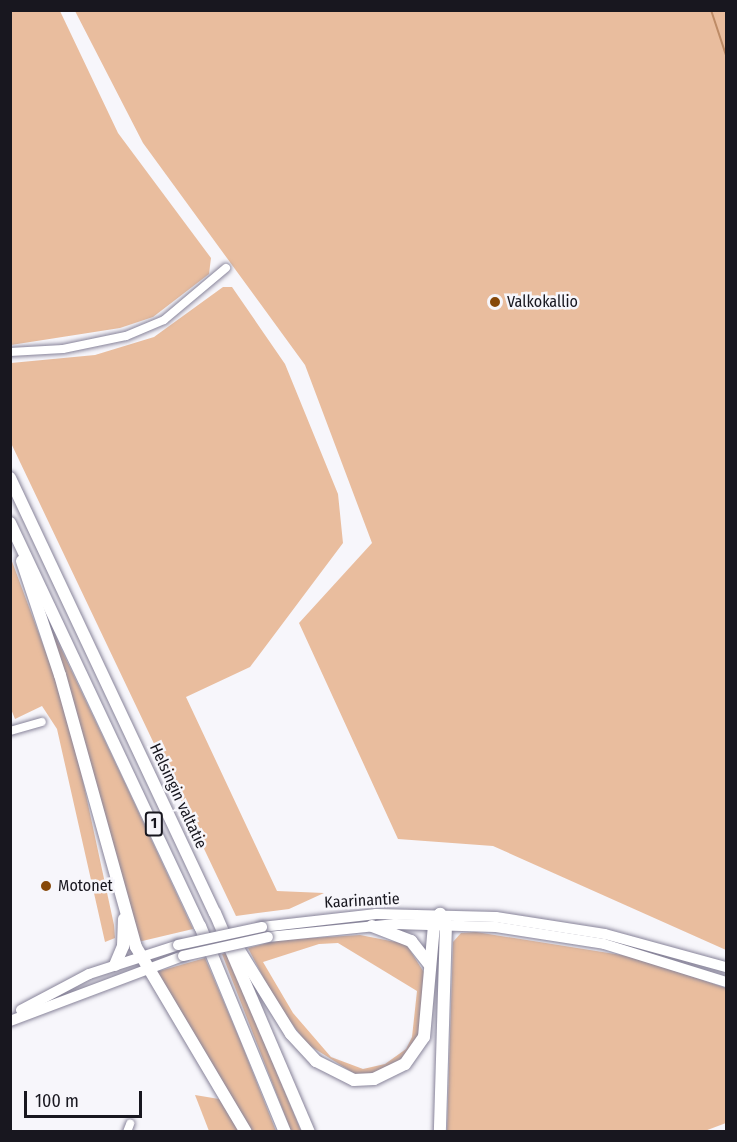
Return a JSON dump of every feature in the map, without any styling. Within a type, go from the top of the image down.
[{"type":"highway","name":"Helsingin valtatie","points":[[10,478],[215,913],[309,1131]]},
{"type":"highway","name":"Helsingin valtatie","points":[[10,524],[186,894],[285,1131]]},
{"type":"highway","points":[[10,524],[60,675],[124,912],[142,963],[246,1131]]},
{"type":"highway","points":[[115,965],[123,946],[124,912]]},
{"type":"highway","points":[[215,913],[291,1034],[316,1061],[354,1080],[384,1076],[414,1056],[427,1024],[431,966],[440,921]]},
{"type":"highway","points":[[440,921],[441,1131]]},
{"type":"highway","points":[[372,926],[411,941],[431,966]]},
{"type":"main road","name":"Kaarinantie","points":[[10,1021],[142,963],[181,950],[333,917],[547,923],[726,967]]},
{"type":"main road","name":"Kaarinantie","points":[[265,932],[440,921],[604,944],[726,982]]},
{"type":"main road","name":"Kaarinantie","points":[[10,1016],[115,965],[142,963]]},
{"type":"street","points":[[10,352],[63,349],[126,336],[164,320],[226,268]]},
{"type":"street","points":[[10,731],[42,722]]},
{"type":"shaded area","points":[[11,10],[60,11],[118,133],[211,258],[209,274],[153,317],[120,328],[11,345]]},
{"type":"shaded area","points":[[75,11],[726,11],[726,950],[493,846],[398,839],[299,623],[372,543],[305,365],[143,143]]},
{"type":"shaded area","points":[[223,287],[232,287],[285,364],[338,494],[343,543],[250,667],[186,697],[277,891],[324,893],[289,909],[236,916],[10,441],[11,363],[95,355],[154,337]]},
{"type":"shaded area","points":[[10,556],[58,685],[78,758],[114,925],[115,938],[105,942],[57,729],[42,706],[15,719],[11,709]]},
{"type":"shaded area","points":[[44,613],[123,779],[193,929],[138,942]]},
{"type":"shaded area","points":[[476,932],[634,957],[726,988],[726,1123],[702,1132],[447,1132],[453,942],[461,933]]},
{"type":"shaded area","points":[[360,935],[406,944],[427,977],[418,1036],[402,1061],[375,1074],[355,1074],[307,1044],[276,1002],[248,948],[279,940]],"holes":[[[338,943],[417,991],[412,1037],[406,1049],[385,1064],[363,1069],[331,1057],[293,1013],[263,962],[319,944]]]},
{"type":"shaded area","points":[[227,953],[301,1131],[291,1131],[222,954]]},
{"type":"shaded area","points":[[205,958],[276,1131],[251,1131],[156,972]]},
{"type":"shaded area","points":[[195,1095],[219,1099],[239,1131],[209,1131]]},
{"type":"waterway","points":[[711,10],[726,55]]},
{"type":"place","name":"Valkokallio","points":[[495,302]]},
{"type":"place","name":"Motonet","points":[[46,886]]}]
